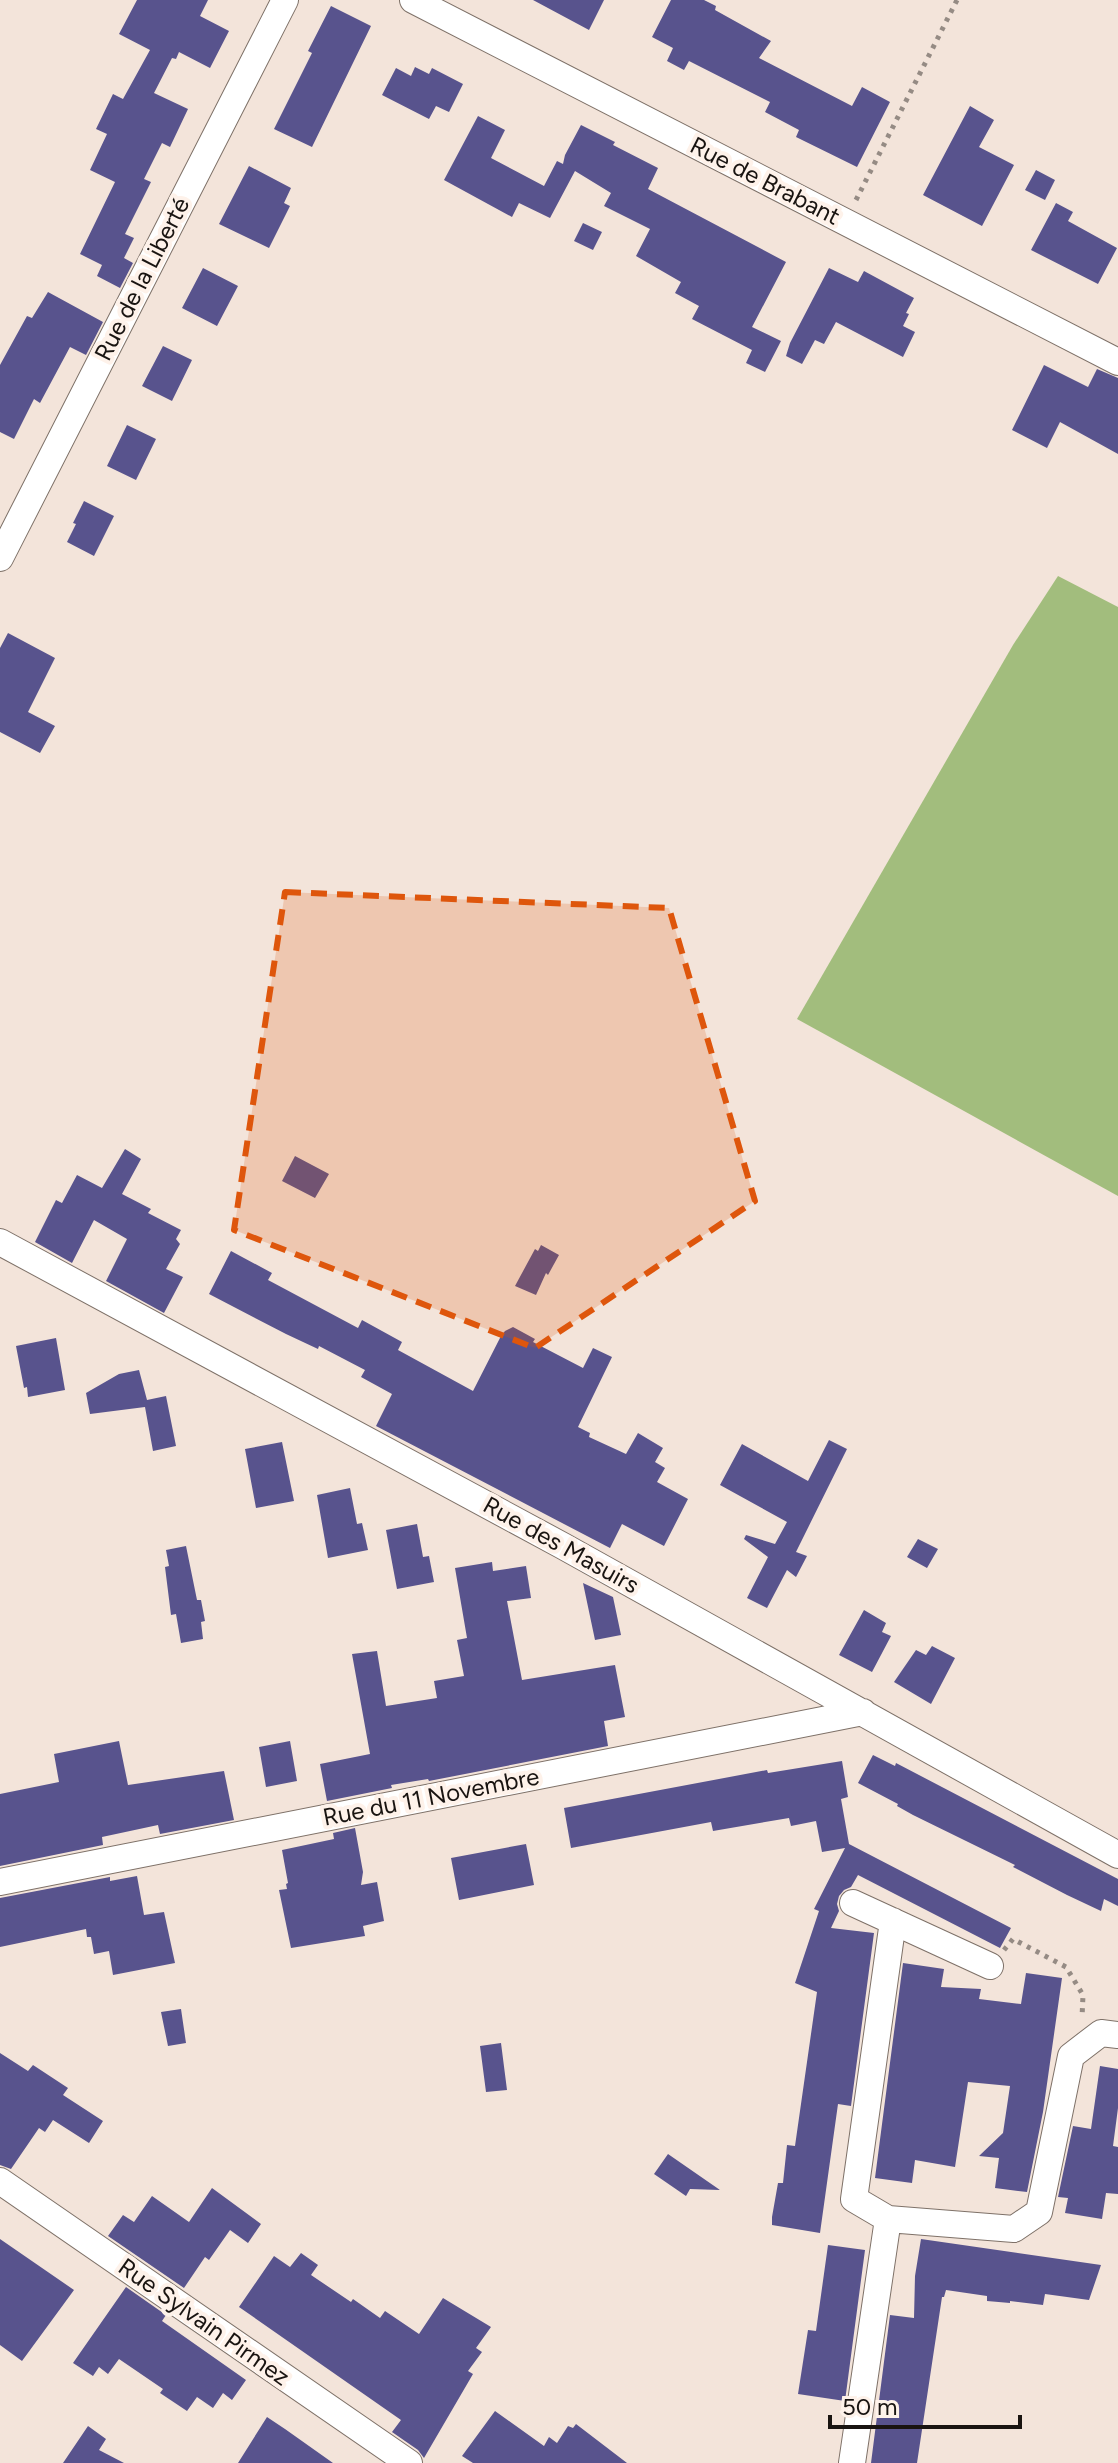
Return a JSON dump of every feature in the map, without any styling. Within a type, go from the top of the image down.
[{"type":"street","name":"Rue de la Liberté","points":[[0,558],[285,0]]},
{"type":"street","name":"Rue de Brabant","points":[[413,0],[1118,362]]},
{"type":"street","name":"Rue des Masuirs","points":[[0,1242],[550,1539],[1118,1855]]},
{"type":"street","name":"Rue du 11 Novembre","points":[[0,1882],[863,1712]]},
{"type":"street","points":[[853,1903],[990,1966]]},
{"type":"street","points":[[893,1921],[854,2199],[888,2219],[1014,2229],[1039,2212],[1071,2056],[1101,2033],[1118,2035]]},
{"type":"street","name":"Rue Sylvain Pirmez","points":[[0,2181],[409,2463]]},
{"type":"street","points":[[852,2463],[888,2219]]},
{"type":"path","points":[[845,222],[957,0]]},
{"type":"path","points":[[990,1966],[1013,1939],[1066,1967],[1083,1995],[1080,2049]]},
{"type":"highlighted area","points":[[285,892],[669,908],[755,1201],[535,1348],[234,1230]]},
{"type":"green space","points":[[1058,576],[1118,607],[1118,1196],[797,1019],[1013,645]]},
{"type":"building","points":[[137,0],[208,0],[200,16],[229,31],[210,68],[179,52],[176,59],[172,58],[154,93],[188,109],[170,147],[162,143],[144,179],[151,182],[125,234],[134,238],[124,258],[133,263],[120,288],[97,276],[102,265],[80,254],[115,182],[90,170],[107,134],[96,129],[113,94],[123,99],[150,50],[119,34]]},
{"type":"building","points":[[533,0],[604,0],[589,30]]},
{"type":"building","points":[[671,0],[704,0],[716,6],[715,10],[771,41],[759,58],[852,106],[862,87],[890,102],[857,167],[796,137],[799,130],[765,112],[770,102],[689,61],[684,70],[667,61],[673,48],[652,37]]},
{"type":"building","points":[[331,6],[371,26],[312,147],[274,129],[312,53],[308,51]]},
{"type":"building","points":[[415,67],[429,74],[432,68],[463,84],[449,112],[436,106],[429,119],[382,95],[396,68],[411,76]]},
{"type":"building","points":[[970,106],[994,120],[979,147],[1014,165],[982,226],[923,195]]},
{"type":"building","points":[[478,116],[505,130],[491,158],[544,186],[557,161],[563,164],[581,125],[658,168],[648,189],[786,262],[752,327],[781,341],[765,372],[746,363],[752,350],[692,319],[699,306],[675,293],[681,282],[636,256],[650,229],[604,206],[611,193],[575,171],[550,218],[519,203],[512,217],[444,180]]},
{"type":"building","points":[[249,166],[291,188],[284,203],[290,206],[269,248],[219,224]]},
{"type":"building","points":[[1036,170],[1055,180],[1045,200],[1025,190]]},
{"type":"building","points":[[1056,203],[1073,212],[1068,221],[1117,248],[1098,284],[1031,250]]},
{"type":"building","points":[[583,223],[602,232],[593,250],[574,241]]},
{"type":"building","points":[[203,268],[238,286],[217,326],[182,308]]},
{"type":"building","points":[[829,268],[858,282],[864,271],[914,298],[903,326],[915,332],[903,357],[836,322],[824,344],[815,340],[802,364],[786,356]]},
{"type":"building","points":[[48,292],[103,322],[86,355],[70,347],[40,403],[34,399],[14,439],[0,432],[0,365],[27,316],[32,318]]},
{"type":"building","points":[[163,346],[192,360],[172,401],[142,386]]},
{"type":"building","points":[[1044,365],[1088,387],[1097,369],[1118,378],[1118,454],[1060,422],[1047,448],[1012,430]]},
{"type":"building","points":[[127,425],[156,439],[136,480],[107,466]]},
{"type":"building","points":[[84,501],[114,516],[94,556],[67,542]]},
{"type":"building","points":[[8,633],[55,658],[28,712],[55,726],[40,753],[0,732],[0,648]]},
{"type":"building","points":[[125,1149],[141,1159],[122,1194],[151,1209],[148,1213],[181,1230],[176,1239],[180,1244],[166,1269],[183,1277],[164,1313],[106,1281],[127,1239],[94,1220],[72,1263],[35,1242],[56,1200],[62,1203],[77,1175],[102,1188]]},
{"type":"building","points":[[295,1156],[329,1174],[315,1198],[282,1181]]},
{"type":"building","points":[[541,1245],[559,1255],[536,1295],[515,1286],[535,1249],[538,1251]]},
{"type":"building","points":[[231,1251],[272,1273],[268,1280],[358,1328],[362,1320],[402,1342],[398,1350],[473,1391],[501,1336],[513,1327],[535,1339],[533,1342],[583,1368],[593,1348],[612,1357],[578,1427],[590,1433],[589,1437],[626,1454],[638,1433],[663,1448],[655,1462],[665,1468],[657,1482],[688,1499],[664,1546],[622,1524],[610,1548],[376,1426],[392,1394],[361,1377],[365,1370],[209,1294]]},
{"type":"building","points":[[56,1338],[65,1390],[28,1397],[16,1346]]},
{"type":"building","points":[[139,1370],[147,1400],[166,1396],[176,1446],[153,1451],[145,1407],[90,1414],[86,1393],[119,1374]]},
{"type":"building","points":[[829,1440],[847,1449],[796,1552],[807,1556],[796,1577],[787,1570],[767,1608],[747,1598],[768,1557],[744,1539],[746,1535],[775,1544],[787,1522],[720,1485],[742,1444],[808,1481]]},
{"type":"building","points":[[282,1442],[294,1501],[256,1508],[245,1449]]},
{"type":"building","points":[[350,1488],[357,1524],[362,1523],[368,1550],[328,1558],[317,1495]]},
{"type":"building","points":[[417,1524],[423,1557],[429,1556],[434,1582],[397,1589],[386,1530]]},
{"type":"building","points":[[918,1539],[938,1549],[927,1568],[907,1557]]},
{"type":"building","points":[[186,1546],[197,1600],[201,1600],[205,1621],[201,1622],[203,1639],[181,1643],[176,1614],[171,1615],[165,1567],[169,1566],[166,1550]]},
{"type":"building","points":[[492,1562],[493,1571],[526,1566],[531,1598],[507,1601],[522,1680],[615,1665],[625,1717],[604,1721],[608,1746],[429,1781],[391,1785],[392,1788],[327,1801],[320,1764],[370,1754],[352,1654],[377,1651],[386,1706],[437,1698],[434,1681],[464,1676],[457,1640],[467,1638],[455,1568]]},
{"type":"building","points":[[583,1583],[613,1597],[621,1635],[595,1640]]},
{"type":"building","points":[[864,1610],[886,1623],[882,1632],[891,1636],[872,1672],[839,1655]]},
{"type":"building","points":[[932,1646],[955,1658],[931,1704],[894,1682],[916,1650],[926,1655]]},
{"type":"building","points":[[119,1741],[128,1785],[224,1771],[234,1820],[160,1834],[158,1825],[102,1837],[103,1845],[0,1866],[0,1794],[59,1782],[54,1754]]},
{"type":"building","points":[[290,1741],[297,1781],[266,1787],[259,1747]]},
{"type":"building","points":[[873,1755],[895,1766],[896,1763],[1118,1879],[1118,1906],[1104,1899],[1101,1911],[1067,1895],[858,1783]]},
{"type":"building","points":[[842,1761],[848,1797],[841,1799],[849,1844],[1011,1928],[1000,1948],[858,1875],[851,1887],[839,1896],[839,1911],[831,1928],[874,1933],[851,2106],[838,2104],[820,2233],[772,2225],[772,2217],[778,2183],[783,2183],[787,2145],[795,2146],[817,1992],[795,1983],[819,1911],[814,1909],[845,1848],[822,1852],[816,1821],[791,1826],[789,1818],[713,1831],[711,1822],[571,1848],[564,1808],[767,1770],[768,1773]]},
{"type":"building","points":[[355,1828],[363,1872],[361,1885],[377,1882],[384,1921],[363,1926],[365,1936],[291,1948],[279,1890],[287,1889],[288,1883],[282,1850],[334,1839],[333,1833]]},
{"type":"building","points":[[526,1844],[534,1885],[459,1900],[451,1858]]},
{"type":"building","points":[[137,1876],[144,1915],[164,1912],[175,1963],[113,1975],[109,1951],[94,1954],[86,1929],[0,1947],[0,1898],[110,1877],[110,1881]]},
{"type":"building","points":[[903,1963],[944,1969],[941,1987],[981,1989],[979,1999],[1021,2004],[1026,1973],[1062,1978],[1043,2112],[1027,2192],[995,2188],[999,2158],[979,2156],[1003,2133],[1010,2086],[968,2082],[955,2167],[915,2160],[912,2183],[875,2178]]},
{"type":"building","points":[[181,2009],[186,2043],[168,2046],[161,2012]]},
{"type":"building","points":[[501,2043],[507,2090],[486,2092],[480,2046]]},
{"type":"building","points":[[0,2053],[28,2071],[33,2065],[68,2088],[63,2095],[103,2121],[89,2143],[53,2120],[45,2132],[39,2128],[11,2169],[0,2165]]},
{"type":"building","points":[[1100,2066],[1118,2069],[1118,2108],[1113,2146],[1118,2147],[1118,2194],[1106,2193],[1102,2219],[1065,2213],[1068,2198],[1058,2197],[1073,2126],[1091,2129]]},
{"type":"building","points":[[668,2154],[720,2190],[690,2189],[686,2196],[654,2174]]},
{"type":"building","points":[[212,2188],[261,2224],[248,2243],[230,2230],[209,2260],[205,2257],[184,2288],[108,2236],[123,2215],[134,2222],[152,2196],[189,2222]]},
{"type":"building","points":[[0,2239],[74,2290],[22,2361],[0,2345]]},
{"type":"building","points":[[921,2239],[1101,2265],[1089,2300],[1045,2294],[1043,2305],[1010,2303],[987,2301],[987,2296],[946,2290],[942,2297],[917,2463],[871,2463],[890,2315],[914,2318],[915,2276]]},
{"type":"building","points":[[828,2245],[865,2250],[845,2401],[798,2394],[808,2330],[816,2331]]},
{"type":"building","points":[[301,2253],[318,2265],[311,2275],[380,2318],[385,2311],[419,2334],[443,2298],[491,2327],[476,2348],[482,2352],[468,2371],[473,2374],[424,2458],[418,2450],[392,2432],[401,2420],[239,2307],[274,2256],[290,2267]]},
{"type":"building","points":[[126,2287],[166,2315],[162,2321],[246,2380],[232,2400],[223,2393],[213,2408],[197,2397],[187,2411],[160,2393],[163,2389],[119,2359],[108,2374],[99,2367],[93,2376],[73,2363]]},
{"type":"building","points":[[495,2411],[544,2446],[549,2437],[557,2443],[568,2426],[573,2428],[576,2424],[627,2463],[473,2463],[462,2456]]},
{"type":"building","points":[[267,2417],[285,2429],[333,2463],[238,2463]]},
{"type":"building","points":[[88,2426],[106,2439],[99,2450],[124,2463],[63,2463]]}]
